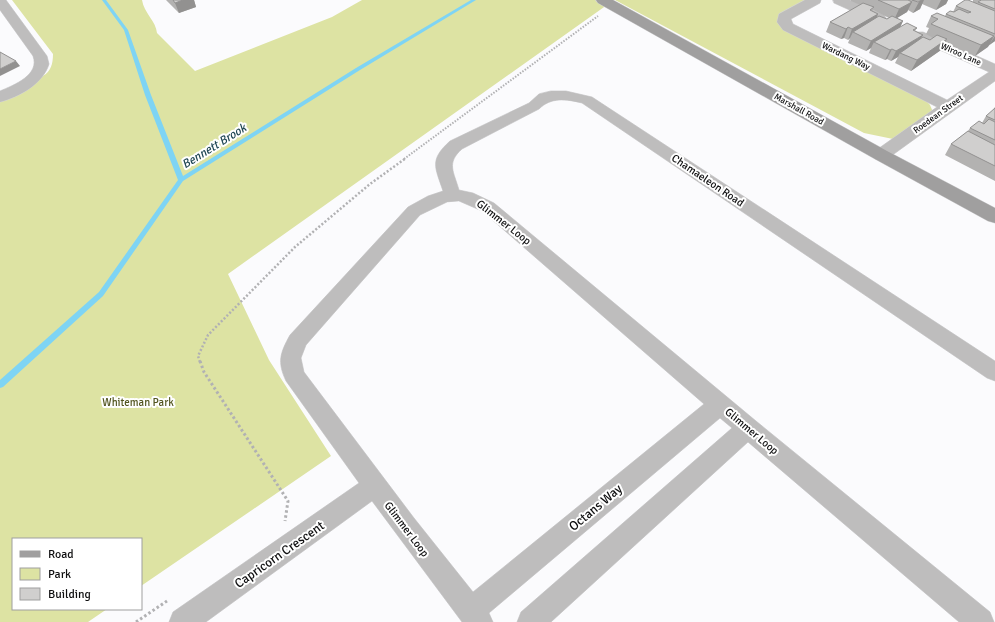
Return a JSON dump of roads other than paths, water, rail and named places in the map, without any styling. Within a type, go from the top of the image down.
[{"type":"main road","name":"Marshall Road","points":[[602,7],[995,216]]},
{"type":"street","name":"Wardang Way","points":[[815,0],[784,17],[784,22],[788,27],[948,106]]},
{"type":"street","points":[[839,0],[888,22]]},
{"type":"street","points":[[0,1],[40,56],[42,64],[39,72],[28,83],[0,97]]},
{"type":"street","name":"Wiroo Lane","points":[[909,31],[995,69]]},
{"type":"street","name":"Roedean Street","points":[[881,155],[995,74]]},
{"type":"street","name":"Chamaeleon Road","points":[[452,194],[443,164],[446,154],[456,145],[534,106],[538,101],[554,95],[579,97],[587,100],[995,372]]},
{"type":"street","name":"Glimmer Loop","points":[[475,617],[294,375],[290,358],[297,341],[414,211],[433,200],[452,194],[474,199],[488,206],[748,428],[980,622]]},
{"type":"street","name":"Octans Way","points":[[475,617],[720,404]]},
{"type":"street","points":[[530,622],[748,428]]},
{"type":"street","name":"Capricorn Crescent","points":[[183,622],[375,485]]},
{"type":"waterway","points":[[104,0],[126,30],[148,95],[181,180]]},
{"type":"waterway","name":"Bennett Brook","points":[[181,180],[358,69],[474,0]]},
{"type":"waterway","name":"Bennett Brook","points":[[0,385],[101,294],[181,180]]},
{"type":"park label","name":"Whiteman Park","points":[[138,402]]}]
